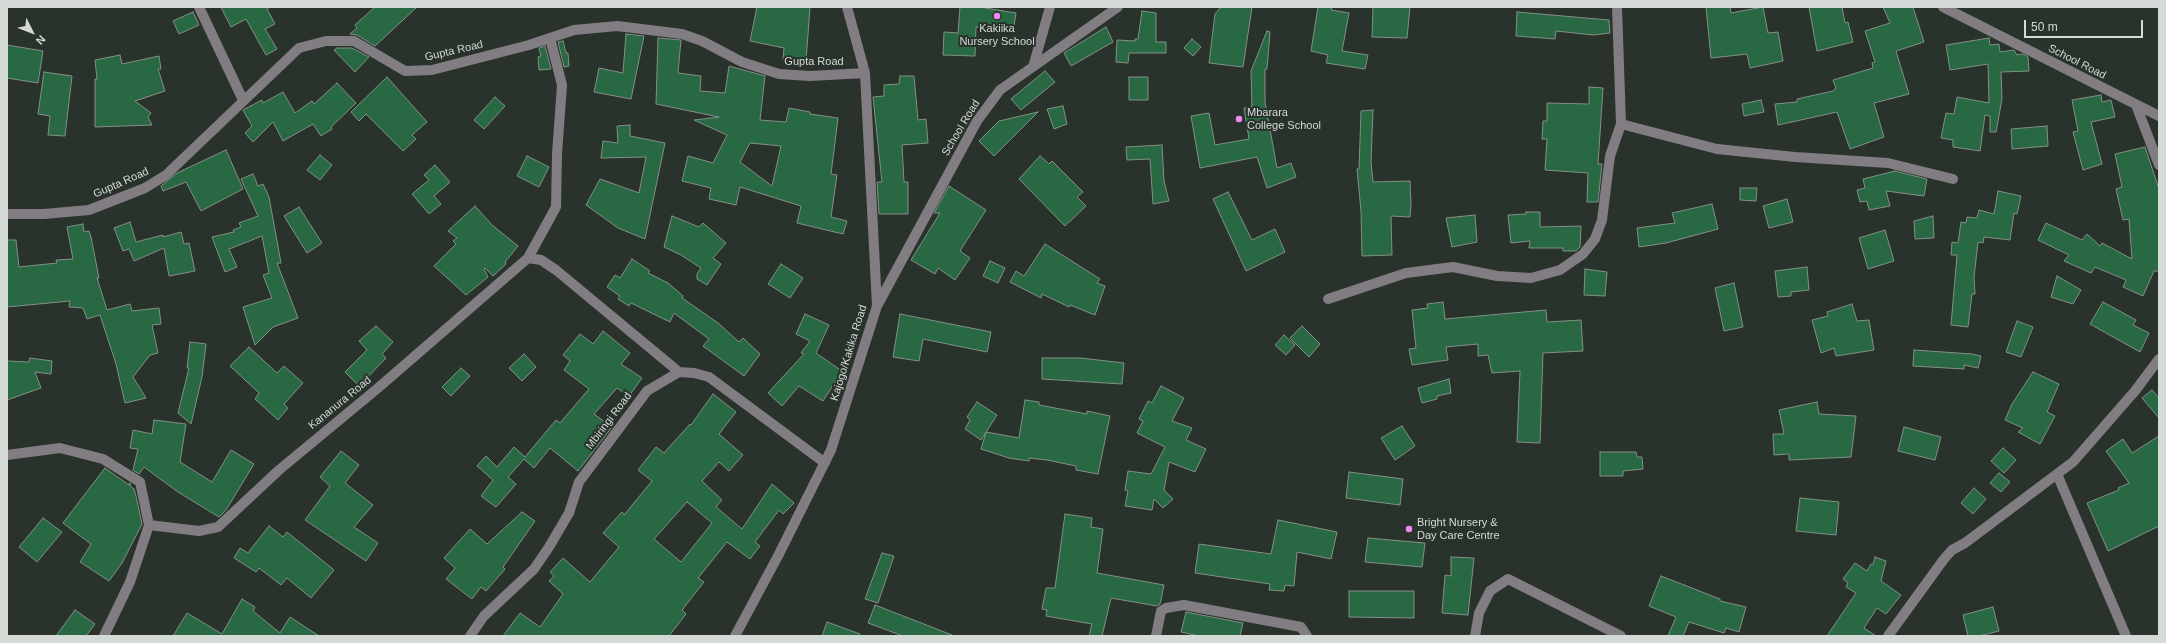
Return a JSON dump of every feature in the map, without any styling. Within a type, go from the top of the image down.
[{"type":"street","points":[[199,7],[243,100]]},
{"type":"street","name":"Kajogo/Kakika Road","points":[[735,636],[778,556],[831,450],[877,306],[865,73],[847,7]]},
{"type":"street","points":[[1032,67],[1050,7]]},
{"type":"street","name":"School Road","points":[[877,306],[977,121],[1000,90],[1118,7]]},
{"type":"street","points":[[1328,299],[1406,273],[1445,268],[1472,269],[1497,276],[1531,278],[1560,270],[1583,254],[1595,239],[1602,220],[1610,156],[1621,124],[1617,7]]},
{"type":"street","name":"School Road","points":[[1943,7],[2159,116]]},
{"type":"street","name":"Gupta Road","points":[[7,214],[44,214],[89,210],[145,188],[166,175],[299,48],[326,41],[354,41],[405,71],[432,70],[574,30],[617,26],[682,34],[702,41],[742,62],[779,74],[810,76],[865,73]]},
{"type":"street","points":[[550,38],[562,85],[557,154],[556,207],[528,258],[541,260],[556,270],[679,372],[694,373],[709,377],[825,462]]},
{"type":"street","points":[[2136,105],[2159,165]]},
{"type":"street","points":[[1621,124],[1718,148],[1795,157],[1888,163],[1954,178]]},
{"type":"street","name":"Kananura Road","points":[[149,525],[199,531],[218,528],[279,470],[378,388],[528,258]]},
{"type":"street","points":[[1888,636],[1952,550],[1965,544],[2073,462],[2135,391],[2159,359]]},
{"type":"street","name":"Mbiringi Road","points":[[470,636],[484,616],[534,569],[549,548],[569,513],[579,482],[647,391],[679,372]]},
{"type":"street","points":[[7,455],[60,448],[103,459],[140,482],[149,525],[130,582],[104,636]]},
{"type":"street","points":[[2057,474],[2126,636]]},
{"type":"street","points":[[1475,636],[1479,613],[1490,590],[1508,579],[1621,636]]},
{"type":"street","points":[[1156,636],[1161,611],[1166,608],[1184,605],[1301,627],[1307,636]]},
{"type":"building","points":[[221,7],[270,7],[267,9],[275,24],[265,29],[277,49],[266,55],[246,19],[231,27]]},
{"type":"building","points":[[375,7],[417,7],[375,46],[357,35],[350,34],[357,28],[355,25]]},
{"type":"building","points":[[757,7],[810,7],[806,61],[783,60],[784,48],[750,41]]},
{"type":"building","points":[[960,7],[979,7],[1016,13],[1013,33],[976,27],[975,56],[943,55],[944,32],[958,33]]},
{"type":"building","points":[[1221,7],[1252,7],[1243,67],[1209,63],[1215,14]]},
{"type":"building","points":[[1318,7],[1332,7],[1331,10],[1349,13],[1342,51],[1368,55],[1365,69],[1326,63],[1328,55],[1311,51]]},
{"type":"building","points":[[1373,7],[1410,7],[1407,38],[1372,37]]},
{"type":"building","points":[[1706,7],[1730,7],[1731,13],[1763,7],[1768,33],[1778,32],[1783,61],[1750,68],[1747,54],[1711,58]]},
{"type":"building","points":[[1809,7],[1842,7],[1845,23],[1848,22],[1853,42],[1817,51]]},
{"type":"building","points":[[1883,7],[1913,7],[1924,42],[1896,51],[1909,94],[1874,103],[1884,137],[1850,149],[1837,112],[1778,125],[1775,104],[1797,102],[1797,99],[1833,91],[1836,88],[1833,80],[1873,68],[1872,63],[1875,62],[1865,31],[1890,23]]},
{"type":"building","points":[[1142,11],[1156,13],[1156,42],[1166,42],[1166,53],[1129,53],[1128,63],[1116,62],[1117,40],[1135,41],[1135,39],[1138,39]]},
{"type":"building","points":[[193,12],[199,25],[179,34],[173,21]]},
{"type":"building","points":[[1517,12],[1609,20],[1610,33],[1593,35],[1556,31],[1555,39],[1516,36]]},
{"type":"building","points":[[1106,27],[1113,42],[1071,66],[1064,53]]},
{"type":"building","points":[[1267,31],[1270,32],[1267,69],[1265,69],[1265,102],[1277,168],[1291,163],[1296,177],[1267,188],[1257,157],[1200,168],[1191,116],[1209,113],[1215,145],[1249,139],[1244,108],[1252,106],[1251,71]]},
{"type":"building","points":[[626,34],[644,36],[631,99],[594,92],[599,68],[623,73]]},
{"type":"building","points":[[658,38],[681,40],[678,73],[701,76],[700,91],[725,93],[729,66],[765,76],[760,120],[786,122],[789,108],[810,112],[810,114],[838,118],[831,174],[837,175],[831,217],[847,221],[843,234],[797,223],[801,206],[740,187],[736,205],[709,199],[711,188],[682,181],[688,156],[713,163],[727,135],[694,120],[719,117],[656,104]],"holes":[[[750,143],[781,146],[772,186],[740,162]]]},
{"type":"building","points":[[1989,38],[1990,45],[1999,44],[2000,52],[2014,50],[2017,55],[2023,54],[2028,57],[2029,71],[2001,72],[2002,99],[1996,132],[1990,132],[1990,116],[1985,115],[1980,151],[1953,147],[1953,140],[1941,138],[1946,113],[1954,114],[1957,97],[1989,103],[1988,64],[1950,70],[1946,45]]},
{"type":"building","points":[[1192,39],[1201,47],[1193,56],[1184,48]]},
{"type":"building","points":[[563,41],[566,53],[568,53],[569,66],[564,67],[558,42]]},
{"type":"building","points":[[7,45],[43,51],[38,83],[7,78]]},
{"type":"building","points":[[545,46],[551,69],[539,70],[538,57],[541,56],[539,48]]},
{"type":"building","points":[[337,48],[352,48],[369,57],[355,72],[334,50]]},
{"type":"building","points":[[120,55],[122,64],[159,56],[161,69],[158,69],[165,91],[135,101],[151,113],[148,117],[152,125],[95,127],[95,79],[97,79],[95,60]]},
{"type":"building","points":[[1045,71],[1055,82],[1021,110],[1011,99]]},
{"type":"building","points":[[44,72],[72,76],[65,136],[48,135],[50,116],[38,114]]},
{"type":"building","points":[[900,76],[914,76],[918,120],[926,119],[928,143],[902,145],[904,182],[908,182],[908,214],[879,214],[877,182],[882,182],[873,97],[884,96],[884,85],[899,84]]},
{"type":"building","points":[[387,77],[427,122],[412,135],[416,139],[403,151],[366,114],[359,121],[351,112]]},
{"type":"building","points":[[1129,77],[1148,77],[1148,100],[1129,100]]},
{"type":"building","points":[[337,83],[356,103],[331,127],[332,129],[321,136],[313,124],[283,141],[273,122],[253,142],[245,133],[252,126],[243,110],[262,100],[263,103],[283,92],[295,113],[312,101],[314,104]]},
{"type":"building","points":[[1589,87],[1603,88],[1598,164],[1602,164],[1598,202],[1587,202],[1588,173],[1545,170],[1547,139],[1542,139],[1543,121],[1547,121],[1547,103],[1589,104]]},
{"type":"building","points":[[2101,95],[2102,102],[2111,100],[2115,117],[2091,122],[2102,164],[2083,170],[2073,132],[2078,131],[2072,100]]},
{"type":"building","points":[[495,97],[505,106],[484,129],[474,120]]},
{"type":"building","points":[[1761,100],[1764,112],[1744,116],[1742,104]]},
{"type":"building","points":[[1063,106],[1067,124],[1054,129],[1047,109]]},
{"type":"building","points":[[1373,110],[1371,162],[1373,182],[1410,181],[1411,204],[1410,217],[1391,216],[1392,255],[1362,256],[1361,211],[1357,169],[1359,169],[1361,111]]},
{"type":"building","points":[[1038,112],[994,156],[979,141],[999,121]]},
{"type":"building","points":[[630,125],[630,136],[665,143],[645,239],[618,228],[586,205],[600,179],[639,193],[646,157],[601,158],[603,141],[618,143],[617,126]]},
{"type":"building","points":[[2047,126],[2048,146],[2012,149],[2011,129]]},
{"type":"building","points":[[1162,145],[1164,181],[1169,201],[1153,204],[1150,159],[1127,160],[1126,147]]},
{"type":"building","points":[[2145,147],[2159,189],[2159,271],[2154,271],[2143,296],[2123,287],[2126,280],[2095,267],[2091,273],[2064,261],[2069,255],[2038,240],[2046,223],[2082,240],[2087,234],[2100,246],[2102,243],[2132,259],[2129,219],[2123,220],[2116,189],[2122,187],[2115,154]]},
{"type":"building","points":[[226,150],[243,189],[201,211],[186,182],[163,191],[161,186],[177,173]]},
{"type":"building","points":[[320,155],[332,165],[320,180],[307,170]]},
{"type":"building","points":[[527,156],[549,167],[539,187],[517,176]]},
{"type":"building","points":[[1040,156],[1049,164],[1052,161],[1083,192],[1077,197],[1086,206],[1065,226],[1019,179]]},
{"type":"building","points":[[435,165],[450,182],[434,196],[441,204],[429,214],[412,194],[429,180],[424,175]]},
{"type":"building","points":[[1895,171],[1927,179],[1924,196],[1886,191],[1890,206],[1869,210],[1867,201],[1860,202],[1857,190],[1865,188],[1863,179]]},
{"type":"building","points":[[253,174],[258,186],[263,184],[269,197],[281,263],[277,263],[298,318],[273,327],[255,345],[243,307],[272,298],[263,275],[269,273],[262,236],[229,249],[237,267],[225,272],[212,237],[234,232],[233,230],[241,227],[239,223],[258,216],[241,179]]},
{"type":"building","points":[[949,186],[986,210],[960,251],[970,258],[955,280],[938,268],[935,274],[911,260],[940,213],[934,213]]},
{"type":"building","points":[[1740,188],[1757,188],[1756,201],[1740,200]]},
{"type":"building","points":[[1998,191],[2021,196],[2017,214],[2014,213],[2010,240],[1984,237],[1983,243],[1978,242],[1974,277],[1975,294],[1972,294],[1968,327],[1951,325],[1957,255],[1951,255],[1952,242],[1958,243],[1961,222],[1966,223],[1967,217],[1977,218],[1979,210],[1994,214]]},
{"type":"building","points":[[1228,192],[1252,240],[1275,229],[1285,252],[1246,271],[1213,199]]},
{"type":"building","points":[[1787,199],[1793,222],[1769,228],[1763,206]]},
{"type":"building","points":[[1712,204],[1718,229],[1666,243],[1639,247],[1637,228],[1675,223],[1672,213]]},
{"type":"building","points":[[475,206],[492,225],[518,246],[505,262],[506,264],[493,276],[485,268],[484,269],[488,277],[466,295],[434,266],[456,244],[453,241],[457,238],[448,231]]},
{"type":"building","points":[[299,207],[322,243],[307,253],[284,216]]},
{"type":"building","points":[[1526,212],[1540,212],[1540,227],[1581,226],[1580,247],[1576,251],[1563,251],[1563,248],[1529,248],[1530,241],[1511,243],[1508,215],[1526,214]]},
{"type":"building","points":[[1475,215],[1477,242],[1452,247],[1446,218]]},
{"type":"building","points":[[672,216],[699,227],[703,223],[726,243],[713,258],[721,264],[707,285],[697,279],[697,274],[701,268],[681,255],[664,247]]},
{"type":"building","points":[[1933,216],[1934,238],[1915,239],[1914,221]]},
{"type":"building","points":[[130,222],[136,242],[181,232],[184,244],[189,243],[195,271],[169,276],[164,248],[134,261],[129,249],[123,251],[114,228]]},
{"type":"building","points":[[83,224],[84,232],[89,231],[91,237],[99,278],[97,278],[107,310],[130,304],[132,311],[159,308],[161,324],[152,325],[158,353],[150,355],[133,377],[146,398],[125,403],[116,364],[100,315],[87,319],[83,308],[69,307],[70,301],[7,307],[7,240],[16,240],[19,267],[57,263],[56,260],[73,259],[67,227]]},
{"type":"building","points":[[1885,230],[1894,261],[1868,269],[1859,238]]},
{"type":"building","points":[[1045,244],[1100,279],[1097,283],[1105,286],[1095,315],[1070,305],[1069,307],[1042,294],[1041,298],[1010,282],[1016,271],[1024,276]]},
{"type":"building","points":[[632,259],[650,271],[648,273],[668,283],[683,296],[682,298],[718,323],[739,342],[743,338],[760,354],[744,376],[703,346],[709,339],[674,313],[670,322],[631,303],[629,306],[618,299],[620,296],[607,287],[615,275],[620,278]]},
{"type":"building","points":[[990,261],[1005,268],[998,283],[983,276]]},
{"type":"building","points":[[781,264],[803,278],[790,298],[768,284]]},
{"type":"building","points":[[1807,267],[1809,290],[1791,292],[1791,296],[1778,297],[1775,271]]},
{"type":"building","points":[[1585,269],[1607,272],[1605,296],[1584,295]]},
{"type":"building","points":[[2057,276],[2081,290],[2073,304],[2051,297]]},
{"type":"building","points":[[1734,283],[1743,327],[1724,331],[1715,288]]},
{"type":"building","points":[[1443,302],[1445,319],[1546,310],[1547,322],[1581,320],[1583,351],[1543,353],[1540,443],[1517,442],[1520,371],[1492,373],[1488,355],[1478,356],[1478,344],[1446,347],[1448,360],[1412,365],[1409,349],[1416,348],[1412,310],[1428,308],[1427,304]]},
{"type":"building","points":[[2103,302],[2136,320],[2133,325],[2149,333],[2140,352],[2090,324]]},
{"type":"building","points":[[1852,304],[1857,321],[1869,320],[1874,350],[1836,356],[1834,348],[1821,353],[1812,320],[1828,316],[1827,312]]},
{"type":"building","points":[[805,314],[829,325],[816,353],[842,371],[823,401],[799,386],[782,406],[768,393],[804,354],[801,353],[810,341],[796,334]]},
{"type":"building","points":[[900,314],[991,332],[987,352],[923,339],[919,361],[893,357]]},
{"type":"building","points":[[2017,321],[2033,327],[2021,357],[2006,352]]},
{"type":"building","points":[[376,326],[393,342],[382,354],[386,358],[359,386],[345,372],[367,350],[359,341]]},
{"type":"building","points":[[1302,326],[1320,344],[1309,357],[1290,338]]},
{"type":"building","points":[[603,331],[630,353],[621,364],[642,378],[629,396],[617,388],[594,414],[612,427],[578,471],[550,448],[534,468],[524,459],[508,477],[516,484],[496,507],[481,496],[493,480],[477,466],[486,456],[497,467],[514,447],[525,457],[556,420],[560,423],[589,389],[564,370],[570,361],[563,355],[580,334],[593,344]]},
{"type":"building","points":[[1284,335],[1295,345],[1286,355],[1275,345]]},
{"type":"building","points":[[190,342],[206,344],[202,377],[191,424],[178,413],[189,368],[187,368]]},
{"type":"building","points":[[249,347],[277,373],[284,366],[303,383],[284,404],[288,408],[278,420],[255,399],[259,393],[230,366]]},
{"type":"building","points":[[1914,350],[1981,356],[1978,368],[1964,365],[1964,369],[1913,366]]},
{"type":"building","points":[[524,354],[536,367],[522,381],[509,368]]},
{"type":"building","points":[[30,358],[52,361],[51,374],[35,372],[41,388],[7,400],[7,361],[29,362]]},
{"type":"building","points":[[1042,358],[1081,358],[1124,363],[1122,384],[1042,379]]},
{"type":"building","points":[[461,368],[470,376],[451,396],[442,387]]},
{"type":"building","points":[[2033,372],[2059,384],[2047,412],[2055,416],[2040,444],[2018,432],[2023,428],[2005,420],[2012,404]]},
{"type":"building","points":[[1449,379],[1451,393],[1437,396],[1437,399],[1422,403],[1418,388]]},
{"type":"building","points":[[1161,386],[1184,398],[1172,421],[1192,428],[1186,440],[1206,449],[1195,472],[1169,462],[1164,490],[1173,499],[1163,508],[1154,499],[1152,510],[1125,506],[1128,491],[1125,490],[1128,471],[1151,474],[1165,447],[1137,433],[1143,421],[1139,419],[1148,401],[1152,403]]},
{"type":"building","points":[[2152,390],[2159,398],[2159,418],[2142,398]]},
{"type":"building","points":[[713,394],[736,412],[719,434],[743,455],[729,471],[719,462],[702,481],[722,500],[716,507],[742,529],[772,484],[794,503],[783,514],[779,510],[755,542],[760,546],[750,559],[727,542],[698,578],[704,582],[682,610],[686,614],[669,636],[503,636],[520,613],[540,627],[563,594],[549,581],[554,576],[550,572],[563,558],[590,582],[619,547],[603,533],[622,512],[624,515],[652,481],[638,470],[656,447],[664,453],[690,424],[691,425]],"holes":[[[687,502],[712,523],[681,562],[654,539]]]},
{"type":"building","points":[[1025,400],[1039,402],[1039,405],[1087,414],[1087,411],[1110,416],[1098,474],[1076,470],[1076,466],[1047,460],[1029,458],[1029,461],[1009,458],[981,449],[986,432],[1019,438]]},
{"type":"building","points":[[977,402],[997,415],[981,440],[965,429],[970,420],[967,417]]},
{"type":"building","points":[[1817,402],[1819,414],[1856,416],[1851,457],[1789,460],[1789,454],[1774,455],[1773,434],[1784,434],[1779,410]]},
{"type":"building","points":[[154,420],[186,424],[180,462],[212,482],[231,450],[254,464],[226,510],[219,517],[178,492],[144,467],[139,474],[133,470],[138,449],[130,448],[133,430],[152,434]]},
{"type":"building","points":[[1402,426],[1415,446],[1395,460],[1381,438]]},
{"type":"building","points":[[1904,427],[1941,437],[1935,460],[1898,451]]},
{"type":"building","points":[[2159,436],[2159,526],[2108,551],[2087,503],[2119,490],[2118,488],[2129,483],[2106,451],[2123,439],[2132,453]]},
{"type":"building","points":[[2003,448],[2016,460],[2004,473],[1991,461]]},
{"type":"building","points":[[341,451],[359,465],[345,483],[373,505],[354,527],[378,543],[366,561],[305,520],[330,486],[320,477]]},
{"type":"building","points":[[1600,452],[1636,452],[1637,457],[1642,457],[1643,469],[1623,471],[1623,476],[1600,476]]},
{"type":"building","points":[[105,468],[129,485],[129,483],[131,484],[130,486],[134,489],[136,496],[142,524],[122,563],[109,581],[80,562],[91,544],[63,523]]},
{"type":"building","points":[[1349,472],[1403,479],[1400,505],[1346,498]]},
{"type":"building","points":[[1999,473],[2010,482],[2001,492],[1990,483]]},
{"type":"building","points":[[1974,488],[1986,499],[1973,514],[1961,503]]},
{"type":"building","points":[[1800,498],[1839,502],[1836,535],[1796,531]]},
{"type":"building","points":[[522,512],[535,521],[503,567],[505,569],[486,591],[481,587],[472,599],[446,579],[455,568],[444,558],[470,529],[487,544]]},
{"type":"building","points":[[1065,514],[1092,518],[1091,527],[1103,529],[1097,573],[1164,585],[1160,604],[1157,606],[1111,598],[1102,636],[1089,636],[1092,624],[1046,616],[1047,610],[1042,609],[1046,588],[1055,588]]},
{"type":"building","points":[[43,518],[62,532],[37,562],[19,547]]},
{"type":"building","points":[[1278,520],[1337,532],[1331,559],[1297,552],[1294,586],[1285,585],[1284,591],[1269,590],[1270,584],[1195,573],[1199,544],[1271,554]]},
{"type":"building","points":[[269,526],[283,537],[287,532],[334,570],[311,598],[287,578],[281,585],[259,568],[256,572],[234,558],[240,548],[248,553]]},
{"type":"building","points":[[1368,538],[1425,543],[1422,567],[1365,562]]},
{"type":"building","points":[[882,553],[894,556],[878,603],[865,599]]},
{"type":"building","points":[[1451,557],[1474,558],[1468,615],[1442,613],[1445,575],[1451,576]]},
{"type":"building","points":[[1875,557],[1886,561],[1881,581],[1901,595],[1886,614],[1877,608],[1864,628],[1876,636],[1827,636],[1856,593],[1846,587],[1848,583],[1843,579],[1855,563],[1867,571],[1871,564],[1873,565]]},
{"type":"building","points":[[1661,576],[1720,599],[1720,601],[1746,607],[1739,632],[1726,628],[1724,633],[1689,622],[1683,636],[1668,636],[1676,617],[1649,606]]},
{"type":"building","points":[[1349,591],[1414,591],[1414,618],[1349,617]]},
{"type":"building","points":[[242,599],[255,607],[253,611],[280,633],[290,617],[319,636],[173,636],[187,613],[222,634]]},
{"type":"building","points":[[875,605],[952,636],[903,636],[868,623]]},
{"type":"building","points":[[1993,607],[1999,631],[1979,636],[1968,636],[1963,615]]},
{"type":"building","points":[[75,610],[95,624],[86,636],[56,636]]},
{"type":"building","points":[[1186,612],[1243,623],[1240,636],[1199,636],[1181,632]]},
{"type":"building","points":[[827,622],[860,634],[860,636],[822,636]]},
{"type":"place","name":"Kakiika Nursery School","points":[[997,16]]},
{"type":"place","name":"Mbarara College School","points":[[1239,119]]},
{"type":"place","name":"Bright Nursery & Day Care Centre","points":[[1409,529]]}]
